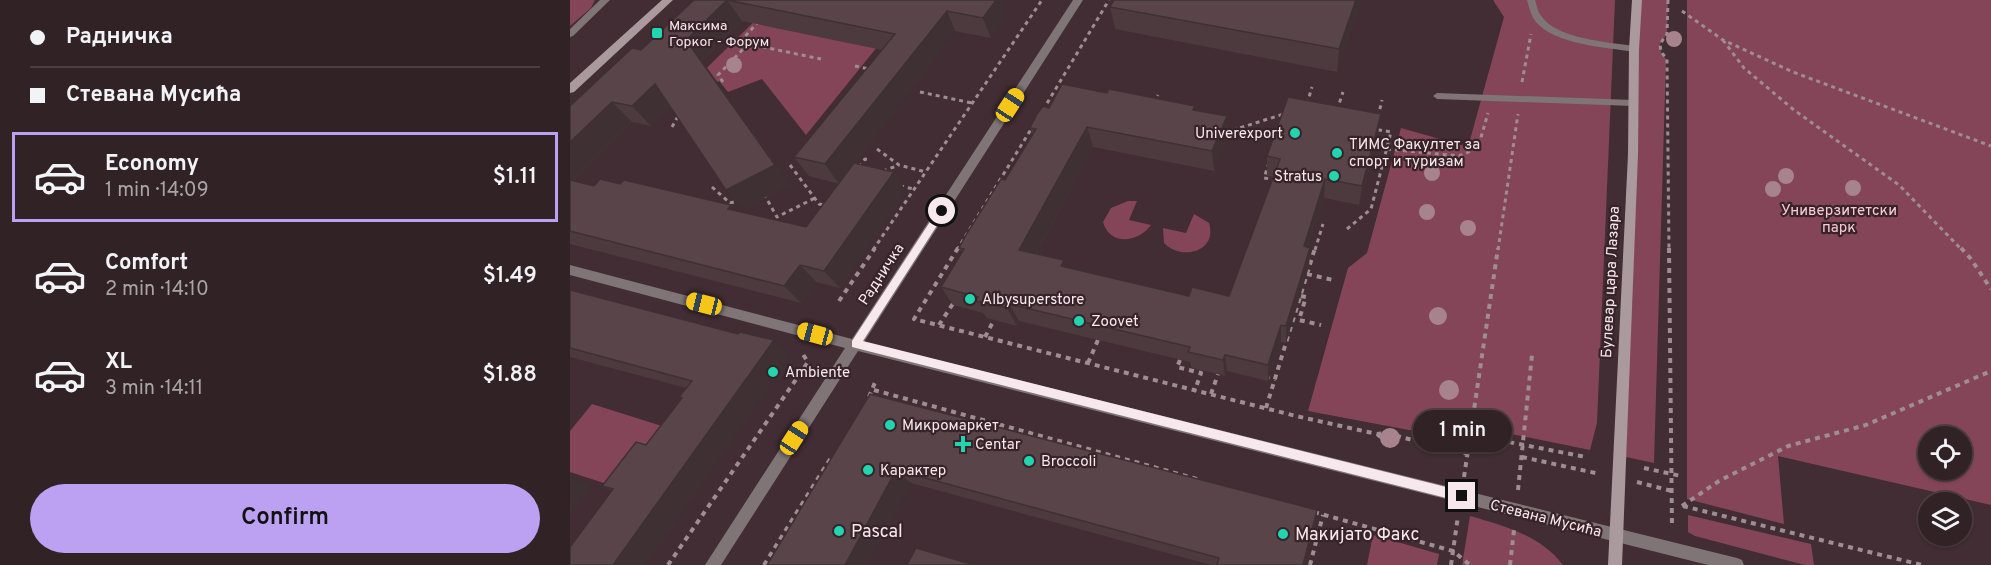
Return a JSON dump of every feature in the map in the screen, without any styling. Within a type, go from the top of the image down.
[{"type":"main road","points":[[570,89],[669,0]]},
{"type":"main road","name":"Булевар цара Лазара","points":[[1615,565],[1633,154],[1636,0]]},
{"type":"street","points":[[570,34],[605,0]]},
{"type":"street","name":"Радничка","points":[[712,565],[1078,0]]},
{"type":"street","name":"Стевана Мусића","points":[[570,270],[855,344],[1737,565]]},
{"type":"lane","points":[[1531,0],[1538,19],[1546,27],[1575,38],[1634,49]]},
{"type":"lane","points":[[1437,96],[1633,103]]},
{"type":"path","points":[[839,301],[1042,0]]},
{"type":"path","points":[[1040,114],[1109,0]]},
{"type":"path","points":[[1668,0],[1667,34],[1660,44],[1661,52],[1667,59],[1672,549]]},
{"type":"path","points":[[1682,11],[1723,40],[1793,72],[1991,146]]},
{"type":"path","points":[[1464,481],[1529,38],[1538,19]]},
{"type":"path","points":[[760,20],[740,42],[821,59]]},
{"type":"path","points":[[1723,40],[1744,68],[1794,110],[1899,185],[1971,259],[1991,289]]},
{"type":"path","points":[[723,82],[718,75],[748,44]]},
{"type":"path","points":[[855,66],[869,69]]},
{"type":"path","points":[[1306,106],[1312,87]]},
{"type":"path","points":[[920,92],[972,103]]},
{"type":"path","points":[[1337,112],[1343,92]]},
{"type":"path","points":[[1150,112],[1158,95]]},
{"type":"path","points":[[1051,96],[1059,98]]},
{"type":"path","points":[[1387,149],[1459,156],[1478,148],[1492,98]]},
{"type":"path","points":[[1374,129],[1382,100]]},
{"type":"path","points":[[672,127],[677,118],[688,113]]},
{"type":"path","points":[[1283,124],[1287,113]]},
{"type":"path","points":[[1215,128],[1230,131],[1287,113],[1295,114]]},
{"type":"path","points":[[1035,123],[915,319],[1266,408],[1377,434],[1385,433],[1468,454],[1493,439],[1586,457]]},
{"type":"path","points":[[1347,229],[1371,209],[1391,132],[1364,127]]},
{"type":"path","points":[[1029,132],[1037,133]]},
{"type":"path","points":[[877,149],[899,165],[926,172]]},
{"type":"path","points":[[1271,156],[1264,178],[1277,180],[1274,188]]},
{"type":"path","points":[[853,176],[865,159],[869,160]]},
{"type":"path","points":[[790,165],[819,204],[831,206]]},
{"type":"path","points":[[873,175],[899,165]]},
{"type":"path","points":[[894,185],[914,189]]},
{"type":"path","points":[[712,187],[730,203],[752,196]]},
{"type":"path","points":[[764,193],[777,217],[815,198]]},
{"type":"path","points":[[1266,408],[1323,224]]},
{"type":"path","points":[[945,269],[954,271]]},
{"type":"path","points":[[1307,274],[1333,280]]},
{"type":"path","points":[[1301,296],[1306,297],[1299,320],[1321,325]]},
{"type":"path","points":[[939,325],[952,301],[959,303]]},
{"type":"path","points":[[985,337],[994,320]]},
{"type":"path","points":[[1088,363],[1099,338],[1089,334]]},
{"type":"path","points":[[668,565],[808,362],[802,353]]},
{"type":"path","points":[[1174,355],[1181,358],[1177,368],[1201,373],[1195,390]]},
{"type":"path","points":[[1275,359],[1283,355]]},
{"type":"path","points":[[1510,565],[1532,355]]},
{"type":"path","points":[[1923,565],[1682,506],[1719,481],[1788,446],[1866,425],[1991,371]]},
{"type":"path","points":[[1211,394],[1218,374]]},
{"type":"path","points":[[1259,375],[1275,379]]},
{"type":"path","points":[[868,400],[874,390],[876,380]]},
{"type":"path","points":[[874,390],[1204,481]]},
{"type":"path","points":[[1377,434],[1389,444],[1403,439]]},
{"type":"path","points":[[764,565],[836,450]]},
{"type":"path","points":[[1644,468],[1681,476]]},
{"type":"path","points":[[1312,512],[1453,551],[1470,565]]},
{"type":"path","points":[[1451,565],[1459,513]]},
{"type":"path","points":[[1310,565],[1323,515]]},
{"type":"green space","points":[[570,0],[595,0],[591,8],[570,26]]},
{"type":"green space","points":[[1493,0],[1615,0],[1597,423],[1590,450],[1497,431],[1462,440],[1308,411],[1348,268],[1367,253],[1401,128],[1468,147],[1504,17]]},
{"type":"green space","points":[[1637,0],[1668,0],[1667,34],[1660,44],[1661,52],[1666,59],[1654,463],[1626,457]]},
{"type":"green space","name":"Универзитетски парк","points":[[1687,0],[1991,0],[1991,505],[1972,501],[1972,492],[1934,492],[1778,456],[1784,524],[1687,499]]},
{"type":"green space","points":[[765,11],[886,36],[806,135],[762,79],[728,92],[719,81],[687,96],[680,94]]},
{"type":"green space","points":[[1128,201],[1137,201],[1129,220],[1151,225],[1146,231],[1132,238],[1118,238],[1107,230],[1103,222],[1111,208]]},
{"type":"green space","points":[[1194,214],[1209,223],[1208,241],[1203,247],[1196,251],[1179,252],[1164,243],[1163,228],[1186,233]]},
{"type":"green space","points":[[592,404],[665,427],[619,488],[570,472],[570,431]]},
{"type":"green space","points":[[1688,515],[1811,544],[1814,565],[1805,565],[1695,536],[1688,532]]},
{"type":"green space","points":[[1470,516],[1521,533],[1544,546],[1563,565],[1462,565]]},
{"type":"green space","points":[[1373,535],[1439,554],[1437,565],[1367,565]]},
{"type":"building","points":[[694,0],[727,0],[686,40],[775,165],[726,190],[655,84],[632,106],[612,102],[570,142],[570,106],[632,48],[641,50]]},
{"type":"building","points":[[727,0],[996,0],[983,18],[947,11],[825,164],[794,157],[895,34]]},
{"type":"building","points":[[1114,0],[1356,0],[1339,49],[1110,7]]},
{"type":"building","points":[[1062,84],[1107,93],[1109,89],[1195,106],[1193,110],[1227,116],[1212,151],[1087,127],[1019,250],[1064,260],[1061,266],[1189,296],[1192,287],[1229,296],[1280,159],[1267,156],[1288,97],[1381,114],[1362,186],[1325,179],[1304,246],[1310,248],[1286,326],[1281,325],[1268,365],[1225,355],[1223,360],[1188,352],[1190,347],[1009,304],[1007,308],[976,301],[978,297],[941,287],[964,249],[959,248],[966,235],[1001,179],[1005,180],[1036,129],[1030,128],[1037,114],[1043,106],[1049,108]]},
{"type":"building","points":[[854,163],[894,172],[824,271],[800,265],[784,286],[570,231],[570,180],[594,186],[600,179],[620,184],[624,180],[731,205],[728,209],[806,227]]},
{"type":"building","points":[[570,290],[738,334],[740,332],[774,340],[613,565],[570,565],[570,547],[613,489],[602,486],[636,442],[646,445],[682,398],[679,397],[692,381],[570,348]]},
{"type":"building","points":[[870,394],[1317,510],[1303,565],[1217,565],[1219,558],[896,470],[845,565],[767,565]]},
{"type":"building","points":[[916,548],[974,565],[907,565]]},
{"type":"place","name":"Максима Горког - Форум","points":[[657,33]]},
{"type":"place","name":"Univerexport","points":[[1295,133]]},
{"type":"place","name":"ТИМС Факултет за спорт и туризам","points":[[1337,153]]},
{"type":"place","name":"Stratus","points":[[1334,176]]},
{"type":"place","name":"Albysuperstore","points":[[970,299]]},
{"type":"place","name":"Zoovet","points":[[1079,321]]},
{"type":"place","name":"Ambiente","points":[[773,372]]},
{"type":"place","name":"Микромаркет","points":[[890,425]]},
{"type":"place","name":"Centar","points":[[963,444]]},
{"type":"place","name":"Broccoli","points":[[1029,461]]},
{"type":"place","name":"Карактер","points":[[868,470]]},
{"type":"place","name":"Pascal","points":[[839,531]]},
{"type":"place","name":"Макијато Факс","points":[[1283,534]]},
{"type":"route","points":[[942,211],[855,344],[1147,419],[1462,496]]}]
